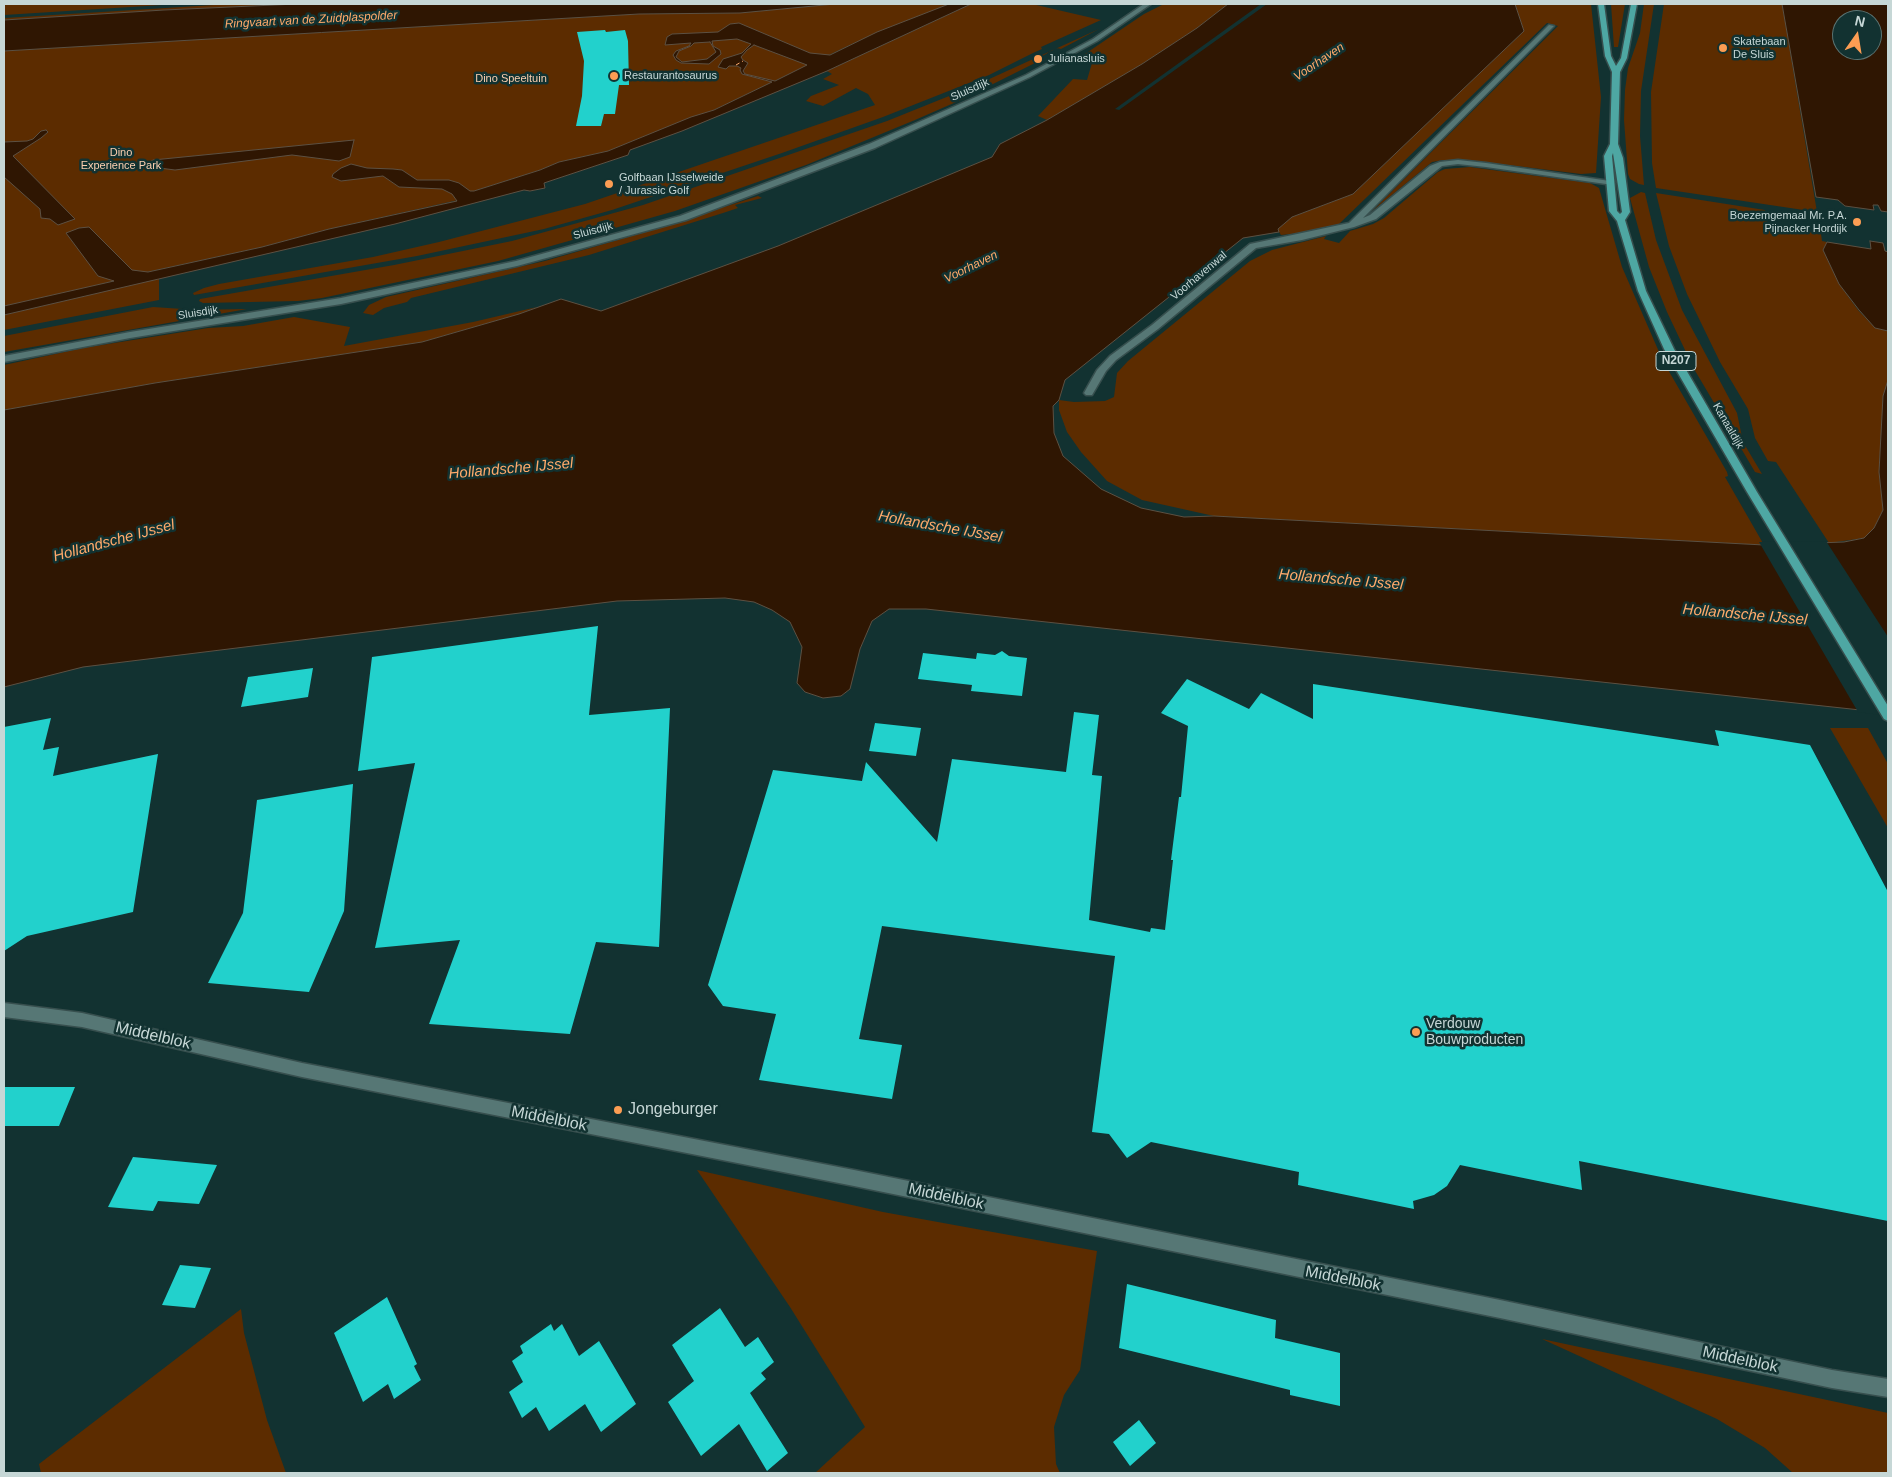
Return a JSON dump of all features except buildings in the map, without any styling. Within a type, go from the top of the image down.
[{"type":"main road","name":"Kanaaldijk","points":[[1602,4],[1608,56],[1616,72]]},
{"type":"main road","name":"Kanaaldijk","points":[[1621,220],[1626,212],[1619,158],[1614,144],[1616,72],[1624,58],[1634,4]]},
{"type":"main road","name":"Kanaaldijk","points":[[1614,144],[1608,156],[1613,211],[1621,220],[1642,291],[1666,341],[1752,492],[1888,716]]},
{"type":"street","name":"Sluisdijk","points":[[4,359],[130,335],[351,298],[517,263],[683,218],[872,146],[1028,76],[1095,40],[1148,4]]},
{"type":"street","points":[[1351,225],[1551,26]]},
{"type":"street","name":"Voorhavenwal","points":[[1089,393],[1102,370],[1113,358],[1155,328],[1253,246],[1351,225],[1382,212],[1440,164],[1458,162],[1610,182]]},
{"type":"street","name":"Middelblok","points":[[4,1010],[82,1020],[312,1072],[864,1180],[1832,1379],[1888,1388]]},
{"type":"green space","points":[[4,4],[178,4],[4,15]]},
{"type":"green space","points":[[230,4],[297,4],[4,20],[4,18]]},
{"type":"green space","name":"Dino Experience Park","points":[[835,4],[949,4],[854,43],[714,110],[608,151],[559,162],[474,191],[458,200],[329,229],[262,247],[147,272],[60,295],[4,306],[4,51],[639,14],[740,13]]},
{"type":"green space","points":[[971,4],[1032,4],[1101,20],[1041,47],[1042,49],[989,75],[883,117],[612,210],[544,229],[417,256],[194,295],[193,293],[219,284],[373,257],[585,204],[875,105],[868,94],[856,88],[823,106],[806,101],[811,96],[839,85],[823,79],[832,74],[827,71]]},
{"type":"green space","points":[[1164,4],[1228,4],[1197,28],[1142,64],[1047,120],[1038,116],[1073,79],[1087,80],[1092,63],[1079,62],[1082,56],[1144,14]]},
{"type":"green space","points":[[1515,4],[1591,4],[1601,97],[1596,173],[1581,174],[1468,160],[1443,160],[1432,162],[1370,213],[1558,26],[1547,23],[1339,224],[1302,233],[1281,235],[1277,229],[1292,217],[1353,194],[1524,31]]},
{"type":"green space","points":[[1611,4],[1625,4],[1618,47],[1614,47]]},
{"type":"green space","points":[[1644,4],[1654,4],[1641,91],[1640,136],[1644,185],[1630,179],[1628,174],[1624,120],[1628,68],[1640,33]]},
{"type":"green space","points":[[1664,4],[1782,4],[1817,212],[1656,188],[1652,163],[1651,92]]},
{"type":"green space","points":[[1099,29],[1061,49],[1057,48]]},
{"type":"green space","points":[[1055,49],[1033,61],[1035,63],[963,99],[915,120],[806,165],[675,211],[498,261],[322,298],[298,301],[203,303],[199,301],[200,299],[394,265],[512,241],[643,205],[887,121],[974,86]]},
{"type":"green space","points":[[1470,167],[1590,183],[1599,188],[1622,267],[1663,361],[1727,472],[1728,476],[1725,477],[1764,545],[1214,516],[1142,500],[1107,481],[1081,452],[1067,432],[1059,410],[1059,400],[1074,402],[1105,401],[1114,397],[1117,373],[1128,361],[1250,261],[1272,250],[1326,236],[1324,239],[1339,243],[1350,231],[1373,224],[1384,218],[1438,172],[1445,169]]},
{"type":"green space","points":[[1641,192],[1645,193],[1656,240],[1682,310],[1737,413],[1743,442],[1762,474],[1755,472],[1694,369],[1667,312],[1649,267],[1630,198]]},
{"type":"green space","points":[[1656,193],[1765,210],[1768,226],[1821,234],[1822,241],[1827,242],[1823,250],[1839,284],[1858,310],[1875,328],[1888,331],[1888,380],[1883,396],[1879,472],[1883,510],[1874,528],[1864,538],[1829,543],[1776,462],[1768,461],[1755,438],[1748,409],[1720,362],[1687,294],[1669,246]]},
{"type":"green space","points":[[758,196],[762,198],[735,205],[738,208],[589,255],[411,298],[407,302],[384,308],[373,315],[363,313],[369,305],[386,297],[545,261],[656,229]]},
{"type":"green space","points":[[159,278],[159,300],[4,330],[4,315]]},
{"type":"green space","points":[[153,307],[198,310],[247,309],[4,352],[4,336]]},
{"type":"green space","points":[[537,307],[422,342],[155,383],[4,410],[4,365],[83,348],[208,328],[243,326],[294,317],[350,327],[344,346],[473,322]]},
{"type":"green space","points":[[1830,728],[1868,728],[1888,764],[1888,828]]},
{"type":"green space","points":[[697,1170],[883,1212],[1097,1251],[1080,1370],[1064,1395],[1054,1427],[1056,1464],[1060,1473],[815,1473],[865,1427],[790,1307]]},
{"type":"green space","points":[[241,1309],[244,1333],[267,1420],[286,1473],[41,1473],[39,1464]]},
{"type":"green space","points":[[1542,1339],[1888,1413],[1888,1473],[1793,1473],[1765,1448],[1717,1419]]},
{"type":"water","name":"Ringvaart van de Zuidplaspolder","points":[[297,4],[835,4],[740,13],[639,14],[4,51],[4,20]]},
{"type":"water","points":[[949,4],[971,4],[827,71],[682,131],[630,150],[628,155],[544,183],[545,188],[530,191],[524,190],[395,224],[4,315],[4,306],[114,281],[98,276],[66,233],[79,228],[89,227],[132,270],[148,272],[457,201],[452,194],[442,189],[399,187],[383,176],[341,181],[332,177],[341,168],[351,164],[367,168],[402,170],[417,180],[449,180],[459,183],[470,191],[474,191],[559,162],[608,151],[691,117],[714,110],[772,82],[742,74],[741,68],[737,66],[729,66],[726,69],[718,67],[723,59],[742,53],[751,44],[737,39],[712,41],[713,46],[720,50],[721,54],[709,64],[681,63],[673,55],[676,51],[689,46],[691,43],[665,45],[667,37],[672,34],[718,32],[730,24],[739,23],[810,53],[830,55],[877,32]],"holes":[[[710,42],[716,52],[707,59],[682,62],[676,57],[679,51],[694,43]],[[754,45],[807,65],[775,81],[745,74],[743,71],[748,63],[741,57]]]},
{"type":"water","points":[[1228,4],[1515,4],[1524,31],[1353,194],[1292,217],[1278,229],[1279,232],[1243,238],[1065,380],[1059,400],[1053,406],[1054,433],[1063,456],[1101,489],[1141,508],[1184,517],[1214,516],[1764,545],[1844,542],[1864,538],[1874,528],[1883,510],[1879,472],[1883,396],[1888,380],[1888,713],[926,609],[889,609],[872,621],[860,649],[850,689],[841,696],[823,698],[805,692],[797,683],[802,647],[790,622],[772,610],[754,602],[725,598],[617,601],[83,667],[4,687],[4,410],[155,383],[422,342],[519,314],[561,299],[601,311],[778,246],[992,157],[1000,144],[1047,120],[1142,64],[1197,28]]},
{"type":"water","points":[[1782,4],[1888,4],[1888,212],[1881,211],[1878,205],[1873,205],[1874,210],[1845,206],[1838,200],[1816,197]]},
{"type":"water","points":[[46,130],[48,132],[41,138],[13,156],[75,219],[58,225],[50,219],[41,218],[40,209],[4,177],[4,142],[27,141],[33,139],[41,131]]},
{"type":"water","points":[[354,140],[350,157],[339,161],[292,155],[175,170],[144,166],[153,160]]},
{"type":"water","points":[[1870,241],[1883,243],[1885,251],[1888,252],[1888,331],[1875,328],[1859,310],[1839,284],[1823,250],[1827,242],[1871,249]]},
{"type":"pier","points":[[1261,4],[1267,4],[1119,110],[1115,109]]},
{"type":"pier","points":[[1826,541],[1888,637],[1888,716],[1858,712],[1759,542]]},
{"type":"ferry route","points":[[736,65],[743,61]]},
{"type":"place","name":"Skatebaan De Sluis","points":[[1723,48]]},
{"type":"place","name":"Julianasluis","points":[[1038,59]]},
{"type":"place","name":"Restaurantosaurus","points":[[614,76]]},
{"type":"place","name":"Golfbaan IJsselweide / Jurassic Golf","points":[[609,184]]},
{"type":"place","name":"Boezemgemaal Mr. P.A. Pijnacker Hordijk","points":[[1857,222]]},
{"type":"place","name":"Verdouw Bouwproducten","points":[[1416,1032]]},
{"type":"place","name":"Jongeburger","points":[[618,1110]]},
{"type":"water label","name":"Voorhaven","points":[[1319,62]]},
{"type":"water label","name":"Voorhaven","points":[[971,267]]},
{"type":"water label","name":"Hollandsche IJssel","points":[[511,469]]},
{"type":"water label","name":"Hollandsche IJssel","points":[[940,527]]},
{"type":"water label","name":"Hollandsche IJssel","points":[[114,541]]},
{"type":"water label","name":"Hollandsche IJssel","points":[[1341,580]]},
{"type":"water label","name":"Hollandsche IJssel","points":[[1745,615]]},
{"type":"park label","name":"Dino Speeltuin","points":[[511,79]]}]
